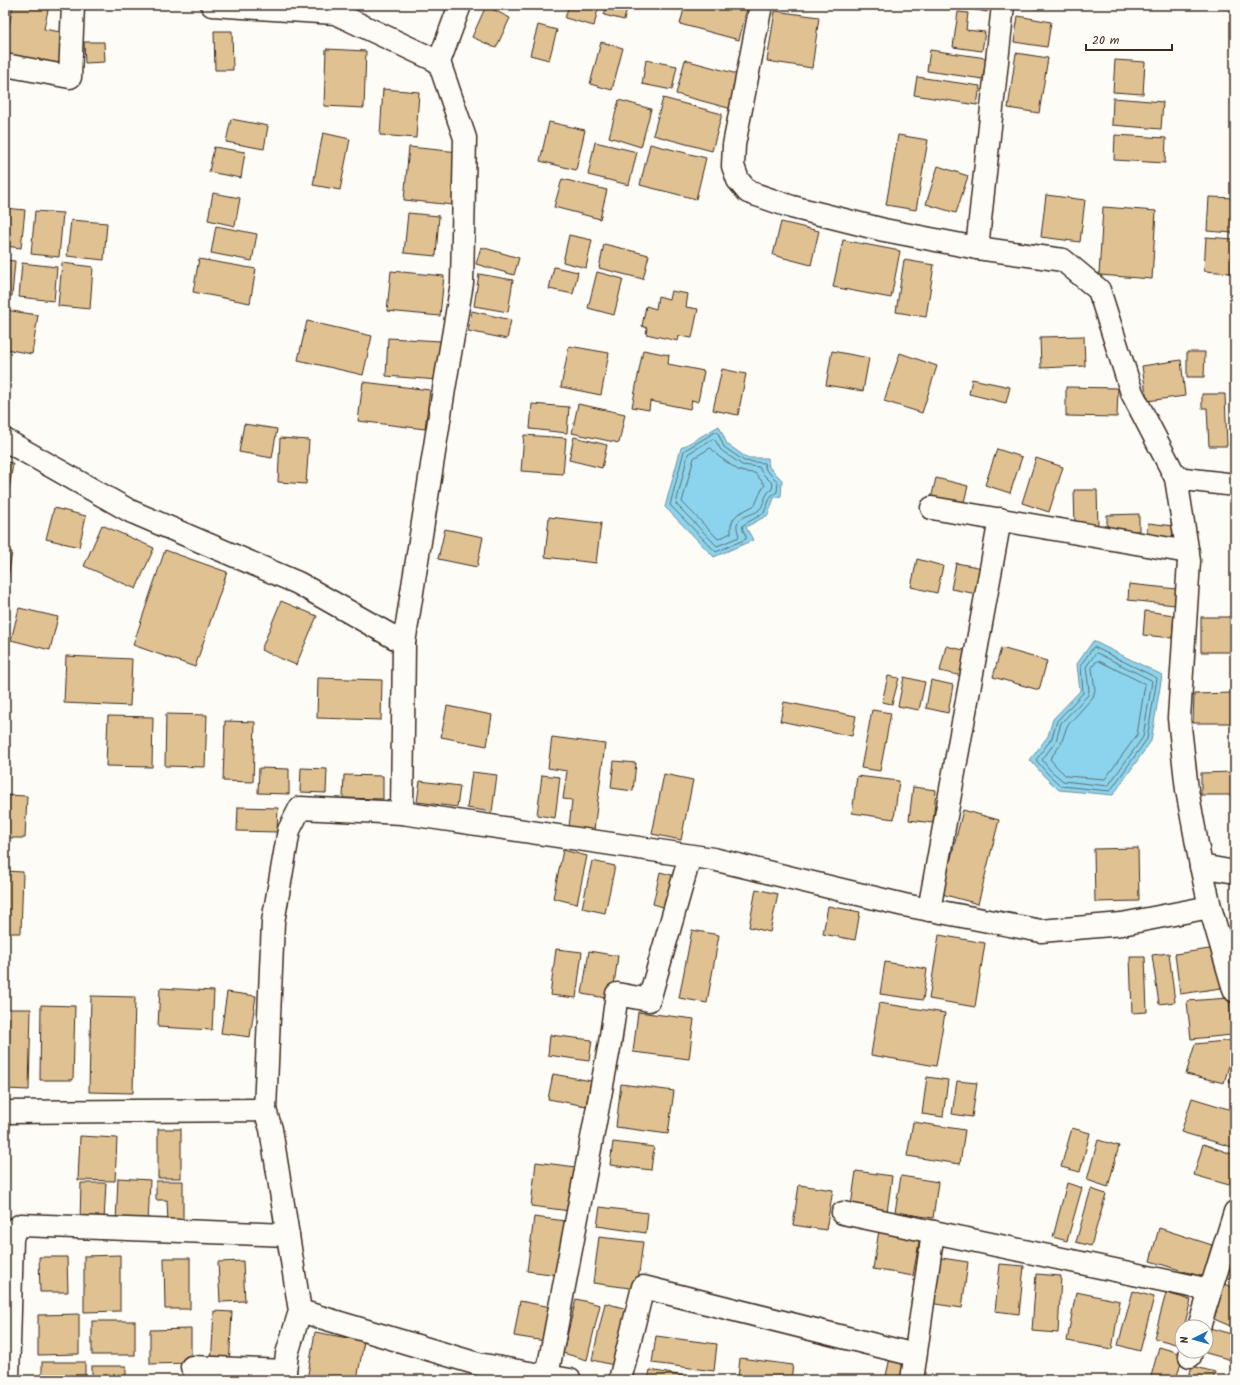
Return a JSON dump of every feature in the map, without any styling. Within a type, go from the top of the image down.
[{"type":"street","points":[[5,65],[70,77],[73,5]]},
{"type":"street","points":[[212,5],[334,13],[439,62]]},
{"type":"street","points":[[402,813],[404,643],[462,283],[465,138],[439,62],[460,5]]},
{"type":"street","points":[[761,5],[734,145],[733,166],[738,180],[748,192],[792,207],[884,230],[977,248],[1063,260],[1099,290],[1132,393],[1176,478],[1189,561],[1179,718],[1187,790],[1210,907],[1235,991]]},
{"type":"street","points":[[977,248],[1003,5]]},
{"type":"street","points":[[5,440],[130,510],[298,583],[404,643]]},
{"type":"street","points":[[1176,478],[1235,484]]},
{"type":"street","points":[[932,508],[1188,552]]},
{"type":"street","points":[[929,910],[1000,519]]},
{"type":"street","points":[[192,1367],[285,1375],[287,1354],[300,1311],[271,1129],[264,1110],[273,922],[290,830],[300,808],[402,813],[713,859],[904,905],[1042,931],[1122,924],[1210,907]]},
{"type":"street","points":[[548,1376],[610,1043],[617,994],[649,1000],[690,856]]},
{"type":"street","points":[[1201,866],[1235,872]]},
{"type":"street","points":[[5,1112],[264,1110]]},
{"type":"street","points":[[1201,1319],[1235,1212]]},
{"type":"street","points":[[843,1213],[1210,1290]]},
{"type":"street","points":[[8,1380],[12,1239],[15,1229],[20,1225],[288,1235]]},
{"type":"street","points":[[912,1380],[933,1232]]},
{"type":"street","points":[[620,1380],[643,1287],[915,1354]]},
{"type":"street","points":[[300,1311],[478,1364],[570,1380]]},
{"type":"water","points":[[719,426],[727,444],[747,458],[768,458],[769,467],[782,480],[781,496],[774,498],[768,515],[746,527],[753,540],[714,557],[665,507],[681,448]]},
{"type":"water","points":[[1093,641],[1162,675],[1151,741],[1113,795],[1059,790],[1030,760],[1048,736],[1053,719],[1080,691],[1077,664]]},
{"type":"building","points":[[13,5],[49,5],[44,29],[66,33],[59,67],[5,56],[5,47]]},
{"type":"building","points":[[501,5],[509,5],[506,9]]},
{"type":"building","points":[[569,5],[599,5],[594,26],[565,18]]},
{"type":"building","points":[[607,5],[628,5],[624,20],[604,15]]},
{"type":"building","points":[[685,5],[748,5],[739,40],[680,24]]},
{"type":"building","points":[[949,5],[988,5],[987,12]]},
{"type":"building","points":[[1020,5],[1039,5],[1039,9]]},
{"type":"building","points":[[486,6],[510,18],[496,48],[472,37]]},
{"type":"building","points":[[775,11],[819,17],[812,68],[767,61]]},
{"type":"building","points":[[958,12],[968,13],[966,30],[985,32],[982,51],[953,47]]},
{"type":"building","points":[[1018,16],[1051,22],[1047,47],[1014,42]]},
{"type":"building","points":[[538,25],[557,30],[549,60],[530,55]]},
{"type":"building","points":[[214,31],[232,31],[233,70],[215,70]]},
{"type":"building","points":[[84,42],[104,42],[105,62],[85,63]]},
{"type":"building","points":[[601,42],[623,48],[612,90],[590,84]]},
{"type":"building","points":[[326,49],[366,51],[364,108],[324,106]]},
{"type":"building","points":[[930,50],[986,58],[983,79],[927,71]]},
{"type":"building","points":[[1016,53],[1048,58],[1039,113],[1008,108]]},
{"type":"building","points":[[646,60],[677,66],[672,90],[642,84]]},
{"type":"building","points":[[685,60],[741,75],[732,109],[676,94]]},
{"type":"building","points":[[1115,60],[1145,62],[1143,94],[1113,92]]},
{"type":"building","points":[[917,77],[980,86],[977,105],[914,95]]},
{"type":"building","points":[[383,89],[419,92],[416,138],[380,135]]},
{"type":"building","points":[[663,98],[722,114],[712,151],[653,135]]},
{"type":"building","points":[[1113,98],[1163,102],[1161,129],[1112,125]]},
{"type":"building","points":[[619,100],[651,109],[641,147],[609,137]]},
{"type":"building","points":[[231,119],[268,126],[264,149],[226,142]]},
{"type":"building","points":[[549,122],[585,130],[576,170],[540,161]]},
{"type":"building","points":[[323,133],[350,139],[340,190],[313,185]]},
{"type":"building","points":[[898,135],[928,140],[916,210],[886,205]]},
{"type":"building","points":[[1115,135],[1166,138],[1165,163],[1114,160]]},
{"type":"building","points":[[595,142],[637,152],[629,185],[588,175]]},
{"type":"building","points":[[650,144],[706,158],[696,199],[640,185]]},
{"type":"building","points":[[214,147],[245,152],[241,178],[209,172]]},
{"type":"building","points":[[409,147],[459,152],[454,205],[404,200]]},
{"type":"building","points":[[938,166],[968,176],[956,213],[926,204]]},
{"type":"building","points":[[562,179],[607,190],[600,219],[554,207]]},
{"type":"building","points":[[213,193],[240,198],[235,226],[208,220]]},
{"type":"building","points":[[1046,195],[1085,200],[1080,242],[1041,237]]},
{"type":"building","points":[[1209,197],[1235,198],[1233,233],[1207,231]]},
{"type":"building","points":[[1103,207],[1156,211],[1152,279],[1099,275]]},
{"type":"building","points":[[5,208],[25,210],[21,248],[5,246]]},
{"type":"building","points":[[35,211],[63,213],[59,257],[31,254]]},
{"type":"building","points":[[408,213],[439,216],[436,256],[404,253]]},
{"type":"building","points":[[71,220],[107,223],[104,260],[67,256]]},
{"type":"building","points":[[781,222],[819,231],[811,265],[773,255]]},
{"type":"building","points":[[216,226],[257,234],[252,261],[211,253]]},
{"type":"building","points":[[569,235],[592,240],[586,268],[563,262]]},
{"type":"building","points":[[1206,237],[1233,239],[1231,273],[1204,271]]},
{"type":"building","points":[[843,240],[900,251],[891,298],[833,287]]},
{"type":"building","points":[[604,244],[649,255],[643,279],[599,268]]},
{"type":"building","points":[[481,247],[519,258],[514,275],[476,264]]},
{"type":"building","points":[[199,259],[256,269],[250,303],[193,292]]},
{"type":"building","points":[[5,260],[15,261],[12,296],[5,295]]},
{"type":"building","points":[[904,260],[934,265],[926,317],[896,312]]},
{"type":"building","points":[[22,263],[57,267],[54,301],[19,297]]},
{"type":"building","points":[[62,263],[93,267],[90,309],[58,306]]},
{"type":"building","points":[[554,267],[578,272],[573,294],[549,289]]},
{"type":"building","points":[[391,271],[444,276],[440,316],[387,311]]},
{"type":"building","points":[[597,272],[623,279],[614,315],[588,308]]},
{"type":"building","points":[[479,274],[513,280],[508,312],[474,306]]},
{"type":"building","points":[[671,291],[688,294],[686,307],[698,309],[692,338],[679,336],[678,341],[646,334],[647,328],[642,326],[646,306],[656,309],[658,296],[669,299]]},
{"type":"building","points":[[5,310],[38,315],[32,354],[5,349]]},
{"type":"building","points":[[472,311],[511,320],[507,339],[468,331]]},
{"type":"building","points":[[307,321],[372,336],[363,375],[298,360]]},
{"type":"building","points":[[1084,336],[1085,366],[1041,368],[1040,337]]},
{"type":"building","points":[[388,338],[441,341],[438,380],[386,376]]},
{"type":"building","points":[[569,346],[609,353],[601,395],[561,387]]},
{"type":"building","points":[[643,350],[669,355],[668,364],[704,371],[698,402],[692,400],[690,409],[650,401],[649,410],[632,407]]},
{"type":"building","points":[[832,351],[869,358],[863,391],[826,385]]},
{"type":"building","points":[[1187,352],[1205,352],[1204,377],[1187,377]]},
{"type":"building","points":[[900,353],[937,366],[922,413],[884,401]]},
{"type":"building","points":[[1181,360],[1185,396],[1147,401],[1142,366]]},
{"type":"building","points":[[722,369],[746,374],[738,415],[713,410]]},
{"type":"building","points":[[972,379],[1010,387],[1006,403],[969,394]]},
{"type":"building","points":[[363,382],[430,390],[425,429],[358,421]]},
{"type":"building","points":[[1066,387],[1118,388],[1117,417],[1066,416]]},
{"type":"building","points":[[1202,394],[1225,394],[1227,446],[1209,446],[1207,408],[1202,408]]},
{"type":"building","points":[[532,404],[569,407],[567,433],[530,429]]},
{"type":"building","points":[[578,404],[625,414],[619,443],[572,433]]},
{"type":"building","points":[[244,424],[277,429],[272,458],[239,452]]},
{"type":"building","points":[[524,435],[566,438],[563,474],[521,471]]},
{"type":"building","points":[[574,437],[607,445],[602,468],[569,460]]},
{"type":"building","points":[[280,438],[309,440],[306,484],[278,482]]},
{"type":"building","points":[[997,449],[1022,457],[1010,493],[985,485]]},
{"type":"building","points":[[1036,458],[1063,467],[1049,512],[1022,503]]},
{"type":"building","points":[[5,462],[13,463],[9,490],[5,490]]},
{"type":"building","points":[[936,478],[968,486],[963,506],[931,499]]},
{"type":"building","points":[[1074,490],[1097,490],[1098,527],[1075,527]]},
{"type":"building","points":[[54,508],[86,516],[79,547],[46,539]]},
{"type":"building","points":[[1139,514],[1139,531],[1107,532],[1107,515]]},
{"type":"building","points":[[549,517],[601,523],[596,563],[545,557]]},
{"type":"building","points":[[1148,523],[1174,526],[1172,542],[1146,539]]},
{"type":"building","points":[[102,525],[154,548],[136,589],[84,566]]},
{"type":"building","points":[[445,529],[483,537],[477,567],[438,559]]},
{"type":"building","points":[[165,550],[227,572],[195,667],[133,645]]},
{"type":"building","points":[[5,551],[12,552],[8,578],[5,578]]},
{"type":"building","points":[[917,559],[943,566],[937,593],[911,587]]},
{"type":"building","points":[[956,563],[983,568],[977,594],[951,589]]},
{"type":"building","points":[[5,583],[8,583],[5,599]]},
{"type":"building","points":[[1129,584],[1177,589],[1175,605],[1128,600]]},
{"type":"building","points":[[281,601],[317,616],[296,665],[261,650]]},
{"type":"building","points":[[19,608],[58,617],[50,650],[11,640]]},
{"type":"building","points":[[1145,611],[1174,615],[1172,638],[1143,635]]},
{"type":"building","points":[[1201,617],[1235,617],[1235,652],[1201,652]]},
{"type":"building","points":[[946,646],[968,651],[962,676],[940,671]]},
{"type":"building","points":[[1001,648],[1047,661],[1039,690],[993,677]]},
{"type":"building","points":[[66,656],[132,659],[130,706],[64,703]]},
{"type":"building","points":[[888,676],[899,678],[892,704],[882,702]]},
{"type":"building","points":[[904,677],[925,682],[919,710],[898,706]]},
{"type":"building","points":[[318,678],[382,680],[381,720],[317,718]]},
{"type":"building","points":[[931,680],[953,685],[948,713],[926,708]]},
{"type":"building","points":[[1232,693],[1232,723],[1193,723],[1194,694]]},
{"type":"building","points":[[784,702],[856,716],[852,736],[780,721]]},
{"type":"building","points":[[447,706],[492,715],[487,746],[441,737]]},
{"type":"building","points":[[872,710],[891,713],[880,771],[861,768]]},
{"type":"building","points":[[166,714],[207,715],[205,767],[165,766]]},
{"type":"building","points":[[108,716],[153,717],[152,767],[106,766]]},
{"type":"building","points":[[225,721],[255,722],[253,782],[223,781]]},
{"type":"building","points":[[552,737],[605,744],[594,830],[569,827],[572,800],[563,799],[567,771],[548,768]]},
{"type":"building","points":[[614,761],[636,763],[633,791],[611,788]]},
{"type":"building","points":[[259,768],[289,769],[289,794],[258,793]]},
{"type":"building","points":[[301,768],[327,769],[326,793],[300,792]]},
{"type":"building","points":[[472,772],[497,775],[492,812],[467,808]]},
{"type":"building","points":[[1235,772],[1235,795],[1201,795],[1201,773]]},
{"type":"building","points":[[664,774],[693,780],[681,840],[652,834]]},
{"type":"building","points":[[344,775],[383,776],[383,799],[343,798]]},
{"type":"building","points":[[542,775],[560,777],[555,818],[537,815]]},
{"type":"building","points":[[857,776],[899,781],[894,819],[852,813]]},
{"type":"building","points":[[420,781],[460,786],[457,807],[417,802]]},
{"type":"building","points":[[913,787],[936,790],[933,823],[909,820]]},
{"type":"building","points":[[5,795],[27,796],[25,838],[5,838]]},
{"type":"building","points":[[238,807],[278,808],[277,832],[237,831]]},
{"type":"building","points":[[963,810],[999,820],[978,904],[942,894]]},
{"type":"building","points":[[1138,848],[1139,901],[1095,902],[1094,849]]},
{"type":"building","points":[[563,850],[587,856],[577,904],[553,898]]},
{"type":"building","points":[[592,861],[615,866],[605,913],[582,908]]},
{"type":"building","points":[[5,871],[23,872],[21,933],[5,933]]},
{"type":"building","points":[[660,872],[675,876],[667,908],[653,904]]},
{"type":"building","points":[[756,889],[778,894],[770,932],[749,927]]},
{"type":"building","points":[[828,906],[860,912],[855,940],[823,934]]},
{"type":"building","points":[[692,930],[719,935],[707,1003],[679,998]]},
{"type":"building","points":[[939,935],[985,943],[975,1007],[929,999]]},
{"type":"building","points":[[1216,948],[1221,988],[1180,994],[1175,954]]},
{"type":"building","points":[[556,949],[582,952],[576,998],[550,995]]},
{"type":"building","points":[[589,951],[618,956],[612,999],[582,994]]},
{"type":"building","points":[[1169,953],[1175,1002],[1159,1004],[1152,955]]},
{"type":"building","points":[[1130,957],[1145,957],[1147,1012],[1132,1013]]},
{"type":"building","points":[[885,962],[927,969],[923,1000],[880,994]]},
{"type":"building","points":[[160,988],[214,991],[212,1030],[158,1027]]},
{"type":"building","points":[[227,992],[256,996],[250,1037],[221,1033]]},
{"type":"building","points":[[91,996],[135,997],[133,1093],[89,1092]]},
{"type":"building","points":[[1229,998],[1232,1035],[1191,1039],[1187,1001]]},
{"type":"building","points":[[879,1003],[945,1013],[936,1066],[871,1055]]},
{"type":"building","points":[[41,1005],[75,1006],[73,1080],[40,1080]]},
{"type":"building","points":[[5,1009],[31,1009],[29,1090],[5,1089]]},
{"type":"building","points":[[638,1012],[694,1019],[689,1059],[633,1052]]},
{"type":"building","points":[[550,1035],[592,1040],[589,1061],[548,1055]]},
{"type":"building","points":[[1235,1040],[1235,1045],[1224,1083],[1186,1074],[1195,1044]]},
{"type":"building","points":[[1235,1067],[1235,1084],[1229,1082]]},
{"type":"building","points":[[553,1074],[591,1081],[586,1106],[548,1099]]},
{"type":"building","points":[[927,1077],[948,1080],[943,1117],[922,1114]]},
{"type":"building","points":[[957,1081],[977,1083],[972,1117],[952,1114]]},
{"type":"building","points":[[621,1084],[674,1091],[668,1134],[616,1127]]},
{"type":"building","points":[[1192,1098],[1235,1111],[1235,1136],[1232,1147],[1181,1132]]},
{"type":"building","points":[[913,1122],[965,1130],[960,1164],[907,1156]]},
{"type":"building","points":[[1072,1128],[1090,1133],[1080,1172],[1061,1167]]},
{"type":"building","points":[[158,1129],[181,1129],[181,1178],[158,1178]]},
{"type":"building","points":[[80,1136],[117,1138],[115,1181],[78,1180]]},
{"type":"building","points":[[1098,1140],[1119,1146],[1108,1187],[1087,1180]]},
{"type":"building","points":[[613,1142],[654,1147],[651,1170],[610,1165]]},
{"type":"building","points":[[1203,1144],[1235,1155],[1235,1167],[1229,1185],[1194,1175]]},
{"type":"building","points":[[536,1162],[576,1167],[570,1211],[531,1206]]},
{"type":"building","points":[[856,1171],[892,1176],[887,1212],[851,1206]]},
{"type":"building","points":[[901,1176],[938,1182],[933,1218],[895,1212]]},
{"type":"building","points":[[118,1178],[150,1180],[148,1223],[116,1222]]},
{"type":"building","points":[[156,1181],[183,1181],[183,1224],[168,1224],[167,1200],[156,1200]]},
{"type":"building","points":[[81,1183],[106,1183],[104,1221],[80,1222]]},
{"type":"building","points":[[1067,1183],[1082,1188],[1067,1241],[1053,1237]]},
{"type":"building","points":[[799,1185],[833,1190],[826,1230],[793,1225]]},
{"type":"building","points":[[1091,1189],[1106,1194],[1091,1246],[1076,1242]]},
{"type":"building","points":[[600,1207],[648,1213],[646,1233],[597,1226]]},
{"type":"building","points":[[534,1217],[566,1221],[559,1275],[527,1271]]},
{"type":"building","points":[[1159,1228],[1212,1245],[1203,1277],[1150,1261]]},
{"type":"building","points":[[879,1230],[920,1237],[913,1276],[873,1269]]},
{"type":"building","points":[[599,1237],[643,1242],[637,1289],[593,1283]]},
{"type":"building","points":[[120,1255],[120,1311],[84,1312],[84,1256]]},
{"type":"building","points":[[39,1257],[67,1257],[68,1292],[40,1292]]},
{"type":"building","points":[[935,1257],[968,1262],[962,1308],[929,1303]]},
{"type":"building","points":[[164,1258],[190,1258],[190,1309],[165,1309]]},
{"type":"building","points":[[1230,1258],[1235,1260],[1235,1280],[1223,1276]]},
{"type":"building","points":[[243,1261],[245,1301],[220,1302],[218,1262]]},
{"type":"building","points":[[1000,1264],[1024,1266],[1019,1314],[995,1311]]},
{"type":"building","points":[[1036,1274],[1061,1276],[1058,1333],[1032,1331]]},
{"type":"building","points":[[1220,1282],[1235,1288],[1235,1328],[1207,1316]]},
{"type":"building","points":[[1133,1291],[1154,1297],[1140,1351],[1118,1345]]},
{"type":"building","points":[[1076,1292],[1120,1301],[1112,1349],[1067,1341]]},
{"type":"building","points":[[1166,1293],[1191,1300],[1186,1319],[1174,1319],[1174,1344],[1154,1338]]},
{"type":"building","points":[[576,1299],[600,1305],[587,1360],[563,1353]]},
{"type":"building","points":[[520,1301],[551,1307],[545,1341],[514,1336]]},
{"type":"building","points":[[605,1303],[631,1310],[618,1366],[592,1360]]},
{"type":"building","points":[[214,1311],[232,1312],[229,1367],[211,1366]]},
{"type":"building","points":[[79,1314],[79,1354],[38,1355],[38,1315]]},
{"type":"building","points":[[92,1321],[135,1321],[135,1355],[92,1355]]},
{"type":"building","points":[[191,1329],[191,1363],[150,1364],[150,1330]]},
{"type":"building","points":[[1214,1329],[1235,1335],[1235,1361],[1214,1355]]},
{"type":"building","points":[[315,1332],[364,1341],[357,1380],[307,1380]]},
{"type":"building","points":[[656,1336],[717,1344],[714,1371],[652,1363]]},
{"type":"building","points":[[1159,1347],[1174,1351],[1174,1359],[1182,1359],[1176,1380],[1150,1380]]},
{"type":"building","points":[[740,1358],[793,1365],[791,1380],[758,1380],[738,1378]]},
{"type":"building","points":[[890,1358],[909,1362],[905,1380],[885,1380]]},
{"type":"building","points":[[42,1362],[85,1362],[85,1380],[42,1380]]},
{"type":"building","points":[[92,1366],[126,1366],[126,1380],[92,1380]]},
{"type":"building","points":[[1192,1366],[1215,1372],[1213,1380],[1188,1380]]},
{"type":"building","points":[[650,1370],[706,1380],[648,1380]]},
{"type":"building","points":[[478,1375],[498,1380],[477,1380]]}]
